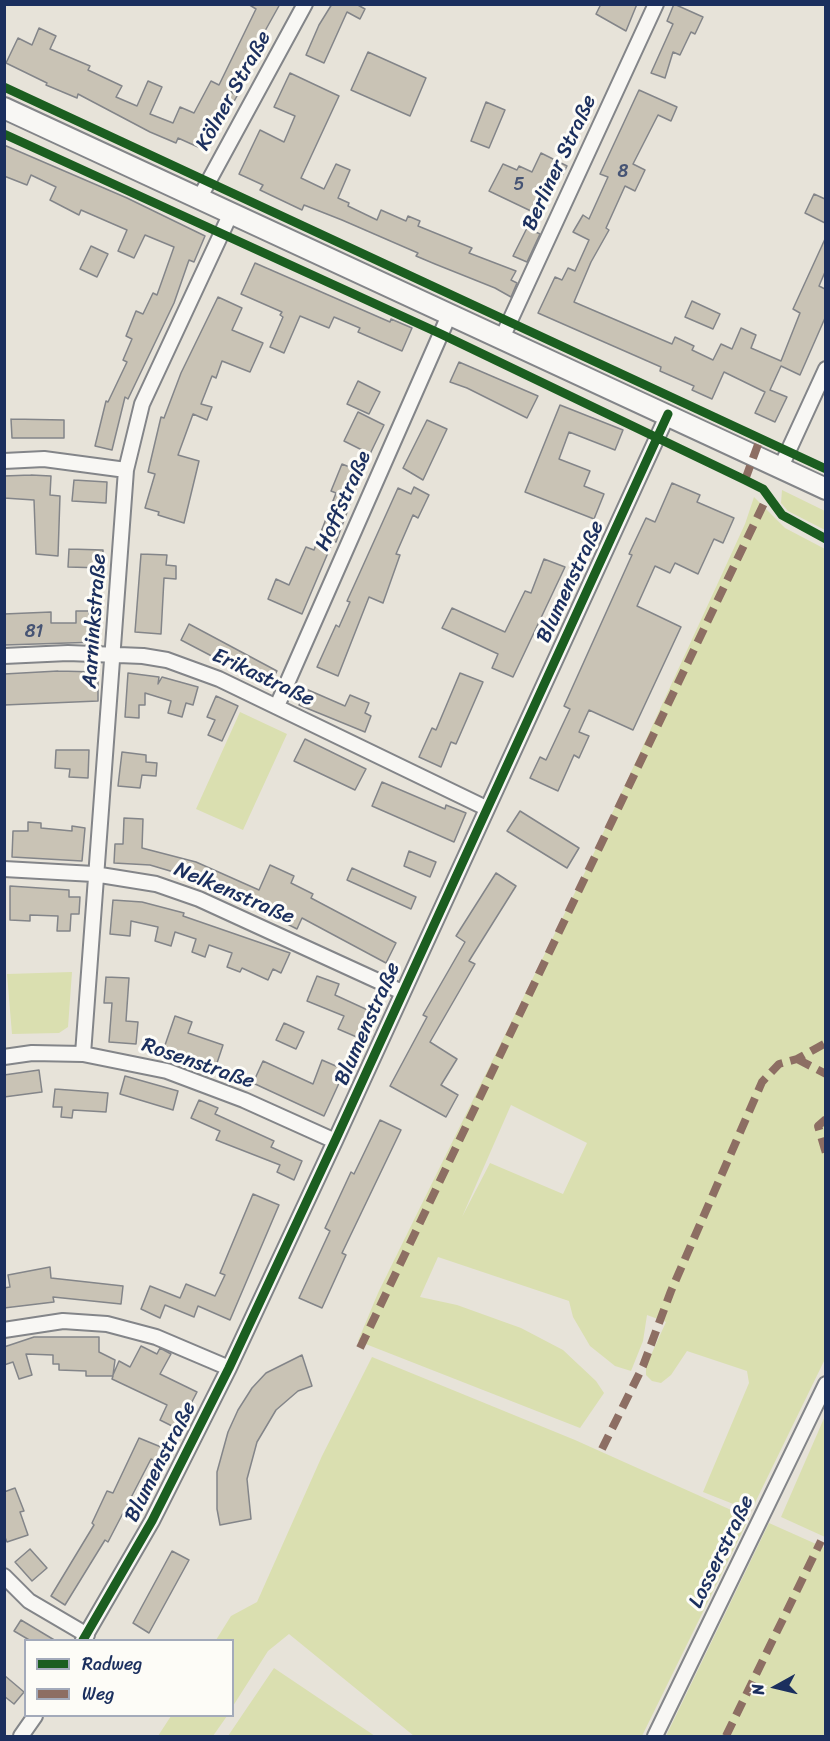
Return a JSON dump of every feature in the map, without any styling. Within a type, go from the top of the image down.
[{"type":"street","name":"Kölner Straße","points":[[200,197],[305,4]]},
{"type":"street","name":"Berliner Straße","points":[[502,339],[656,4]]},
{"type":"street","points":[[4,108],[668,414],[825,489]]},
{"type":"street","name":"Aarninkstraße","points":[[83,1054],[94,874],[114,655],[126,470],[142,404],[231,213]]},
{"type":"street","name":"Hoffstraße","points":[[277,706],[450,313]]},
{"type":"street","points":[[780,469],[825,369]]},
{"type":"street","name":"Blumenstraße","points":[[85,1638],[152,1521],[229,1368],[668,414]]},
{"type":"street","points":[[4,461],[44,459],[126,470]]},
{"type":"street","name":"Erikastraße","points":[[4,656],[143,656],[186,666],[277,706],[486,808]]},
{"type":"street","name":"Nelkenstraße","points":[[4,869],[94,874],[156,884],[199,899],[402,992]]},
{"type":"street","name":"Rosenstraße","points":[[4,1057],[32,1053],[83,1054],[167,1071],[244,1100],[335,1141]]},
{"type":"street","points":[[4,1330],[63,1321],[107,1324],[156,1337],[229,1368]]},
{"type":"street","name":"Losserstraße","points":[[655,1737],[825,1384]]},
{"type":"street","points":[[4,1576],[29,1601],[85,1638]]},
{"type":"street","points":[[21,1737],[34,1717]]},
{"type":"green space","points":[[782,490],[825,511],[825,530],[788,511],[781,503]]},
{"type":"green space","points":[[754,497],[785,528],[825,549],[826,1357],[751,1511],[703,1492],[749,1383],[747,1371],[687,1351],[671,1375],[661,1383],[652,1381],[646,1375],[646,1366],[666,1322],[647,1315],[643,1341],[631,1371],[615,1366],[590,1346],[573,1317],[569,1301],[438,1257],[420,1297],[457,1305],[521,1328],[563,1350],[596,1381],[604,1393],[580,1428],[358,1341],[378,1293],[586,870],[745,524]],"holes":[[[511,1105],[587,1143],[563,1194],[490,1163],[462,1217]]]},
{"type":"green space","points":[[240,712],[287,734],[243,830],[196,809]]},
{"type":"green space","points":[[72,972],[68,1027],[59,1033],[12,1034],[7,974]]},
{"type":"green space","points":[[372,1357],[575,1440],[749,1518],[642,1736],[414,1736],[289,1634],[268,1651],[234,1704],[234,1639],[217,1639],[231,1616],[257,1602],[322,1456]]},
{"type":"green space","points":[[825,1416],[825,1537],[781,1517]]},
{"type":"green space","points":[[769,1523],[825,1548],[825,1736],[666,1736]]},
{"type":"green space","points":[[274,1668],[375,1736],[228,1736]]},
{"type":"green space","points":[[170,1717],[226,1717],[213,1736],[158,1736]]},
{"type":"building","points":[[248,4],[280,4],[231,92],[237,96],[224,119],[221,118],[207,151],[178,138],[176,143],[150,132],[78,94],[77,98],[46,85],[47,83],[6,63],[18,38],[32,45],[39,28],[56,36],[50,49],[90,66],[88,70],[122,86],[116,97],[137,106],[148,81],[162,87],[150,114],[173,123],[180,107],[194,113],[211,81],[219,85],[256,9]]},
{"type":"building","points":[[332,4],[356,4],[365,9],[360,19],[347,12],[324,63],[306,55],[319,25]]},
{"type":"building","points":[[601,4],[637,4],[626,31],[596,14]]},
{"type":"building","points":[[674,4],[703,17],[695,34],[691,32],[680,55],[673,52],[665,78],[651,73],[673,24],[667,21]]},
{"type":"building","points":[[368,52],[426,78],[410,116],[351,90]]},
{"type":"building","points":[[290,73],[339,96],[301,178],[324,189],[336,164],[350,170],[338,198],[349,203],[348,206],[377,220],[381,210],[406,221],[408,216],[420,221],[418,226],[472,248],[469,253],[516,271],[511,280],[517,283],[511,297],[495,288],[416,256],[418,253],[342,220],[304,205],[302,210],[260,190],[263,185],[239,174],[260,130],[284,142],[295,116],[274,107]]},
{"type":"building","points":[[639,90],[677,107],[671,121],[658,115],[633,164],[645,170],[635,191],[625,186],[606,228],[609,230],[591,262],[574,302],[672,344],[675,337],[694,346],[692,350],[713,360],[721,344],[732,349],[741,328],[756,335],[751,348],[781,361],[800,313],[793,309],[825,239],[825,272],[819,286],[825,289],[825,318],[800,375],[781,366],[770,390],[787,397],[775,422],[755,413],[765,392],[724,372],[712,399],[692,390],[694,386],[660,371],[661,367],[538,313],[555,277],[562,280],[568,268],[575,271],[589,240],[573,232],[583,215],[589,219],[608,177],[600,174]]},
{"type":"building","points":[[486,102],[505,110],[489,148],[471,141]]},
{"type":"building","points":[[4,145],[127,198],[205,236],[194,262],[189,260],[174,303],[128,399],[125,397],[112,450],[95,446],[106,401],[108,402],[127,362],[123,360],[132,339],[126,336],[136,311],[143,314],[153,293],[157,295],[174,247],[145,235],[134,258],[118,251],[127,230],[81,210],[79,215],[50,200],[56,187],[31,175],[27,185],[4,176]]},
{"type":"building","points":[[541,153],[567,166],[560,180],[550,175],[533,212],[489,191],[503,164],[517,170],[519,166],[532,172]]},
{"type":"building","points":[[814,194],[825,199],[825,223],[805,213]]},
{"type":"building","points":[[527,228],[540,234],[527,262],[513,256]]},
{"type":"building","points":[[91,246],[108,254],[97,277],[80,269]]},
{"type":"building","points":[[255,263],[390,322],[391,319],[412,328],[402,351],[358,332],[360,328],[334,317],[329,328],[300,316],[284,353],[270,347],[283,317],[280,315],[282,312],[241,294]]},
{"type":"building","points":[[218,297],[242,308],[232,330],[263,343],[250,372],[222,361],[216,378],[212,376],[201,404],[212,407],[207,420],[193,414],[178,455],[199,461],[184,523],[158,515],[159,512],[145,508],[155,474],[148,472],[161,417],[164,418],[181,373]]},
{"type":"building","points":[[692,301],[720,314],[713,329],[685,317]]},
{"type":"building","points":[[459,362],[538,396],[527,418],[450,382]]},
{"type":"building","points":[[358,381],[380,392],[369,414],[347,404]]},
{"type":"building","points":[[560,405],[623,430],[615,450],[569,432],[559,459],[590,471],[584,486],[604,494],[594,519],[525,492]]},
{"type":"building","points":[[358,412],[384,425],[370,454],[344,441]]},
{"type":"building","points":[[11,419],[64,420],[64,438],[12,438]]},
{"type":"building","points":[[427,420],[447,429],[423,480],[403,468]]},
{"type":"building","points":[[342,464],[362,472],[336,542],[333,541],[302,614],[268,599],[276,579],[289,585],[306,547],[314,550],[336,493],[331,491]]},
{"type":"building","points":[[4,476],[51,476],[50,495],[60,496],[58,556],[36,554],[34,500],[4,498]]},
{"type":"building","points":[[74,480],[107,482],[106,503],[72,501]]},
{"type":"building","points":[[672,483],[700,495],[697,502],[734,518],[723,543],[714,539],[698,574],[675,563],[670,573],[655,566],[637,606],[681,627],[633,730],[589,710],[579,732],[589,736],[579,758],[574,755],[558,791],[530,778],[540,757],[546,760],[570,709],[564,706],[632,555],[629,554],[646,518],[655,522]]},
{"type":"building","points":[[414,487],[429,495],[418,518],[413,515],[396,554],[400,555],[383,603],[369,597],[338,676],[317,667],[336,625],[339,627],[350,602],[347,601],[398,488],[411,494]]},
{"type":"building","points":[[69,549],[103,550],[103,568],[68,567]]},
{"type":"building","points":[[141,554],[167,555],[166,565],[176,566],[176,579],[164,578],[161,634],[135,632]]},
{"type":"building","points":[[544,559],[565,567],[513,677],[492,668],[498,654],[442,628],[452,608],[505,632],[525,591],[531,593]]},
{"type":"building","points":[[76,611],[89,611],[89,622],[99,622],[99,642],[4,645],[4,614],[51,612],[51,623],[76,623]]},
{"type":"building","points":[[189,624],[277,671],[269,686],[181,640]]},
{"type":"building","points":[[58,671],[98,672],[98,701],[4,705],[4,674]]},
{"type":"building","points":[[128,673],[159,677],[158,684],[162,677],[198,687],[193,705],[186,703],[182,717],[168,713],[171,701],[145,693],[145,705],[139,705],[139,718],[125,717]]},
{"type":"building","points":[[460,673],[483,682],[456,744],[451,742],[441,767],[419,757],[432,728],[436,730]]},
{"type":"building","points":[[306,689],[345,706],[350,695],[369,703],[365,713],[371,716],[365,732],[299,705]]},
{"type":"building","points":[[216,696],[238,706],[222,741],[208,735],[215,720],[207,717]]},
{"type":"building","points":[[305,739],[366,769],[355,790],[294,761]]},
{"type":"building","points":[[56,750],[89,750],[88,778],[69,777],[70,769],[55,768]]},
{"type":"building","points":[[122,752],[146,755],[146,762],[157,763],[156,776],[142,775],[140,788],[118,786]]},
{"type":"building","points":[[382,782],[445,809],[446,805],[466,813],[454,842],[372,806]]},
{"type":"building","points":[[520,811],[579,848],[567,868],[507,831]]},
{"type":"building","points":[[124,818],[143,819],[142,848],[196,862],[259,890],[270,865],[294,876],[291,883],[313,894],[311,898],[396,943],[386,963],[302,918],[297,929],[234,897],[202,886],[204,881],[150,865],[114,863],[115,844],[123,844]]},
{"type":"building","points":[[28,822],[41,823],[41,828],[72,831],[72,826],[85,828],[82,861],[12,857],[13,831],[28,831]]},
{"type":"building","points":[[409,851],[436,862],[430,877],[404,866]]},
{"type":"building","points":[[352,868],[416,897],[411,909],[347,880]]},
{"type":"building","points":[[496,873],[516,886],[469,961],[475,964],[430,1042],[457,1059],[441,1085],[458,1095],[446,1117],[390,1086],[427,1017],[423,1015],[465,942],[456,936]]},
{"type":"building","points":[[10,886],[69,890],[69,897],[80,897],[79,914],[71,914],[70,931],[57,931],[58,916],[30,915],[30,921],[10,920]]},
{"type":"building","points":[[113,900],[142,902],[184,913],[183,916],[290,953],[281,973],[273,969],[268,980],[242,968],[240,972],[227,967],[232,953],[209,945],[205,957],[192,952],[196,939],[175,932],[171,946],[155,941],[158,927],[131,921],[130,936],[110,934]]},
{"type":"building","points":[[317,976],[339,984],[335,995],[372,1012],[359,1038],[338,1029],[344,1016],[307,1001]]},
{"type":"building","points":[[106,977],[129,978],[126,1021],[138,1022],[136,1044],[109,1042],[112,1003],[104,1003]]},
{"type":"building","points":[[175,1016],[192,1022],[188,1033],[223,1045],[215,1069],[163,1051]]},
{"type":"building","points":[[284,1023],[304,1032],[296,1049],[276,1040]]},
{"type":"building","points":[[322,1060],[345,1070],[324,1116],[253,1083],[263,1061],[313,1084]]},
{"type":"building","points":[[39,1070],[42,1092],[4,1097],[4,1075]]},
{"type":"building","points":[[125,1076],[178,1091],[173,1110],[120,1094]]},
{"type":"building","points":[[55,1089],[108,1093],[106,1112],[73,1110],[72,1118],[61,1117],[62,1107],[53,1107]]},
{"type":"building","points":[[199,1100],[218,1108],[215,1114],[274,1141],[271,1147],[302,1161],[294,1180],[277,1172],[280,1165],[216,1140],[220,1131],[191,1118]]},
{"type":"building","points":[[380,1120],[401,1130],[342,1253],[346,1255],[322,1308],[299,1298],[330,1231],[325,1228],[351,1172],[354,1174]]},
{"type":"building","points":[[253,1194],[279,1205],[230,1320],[198,1306],[194,1317],[165,1305],[160,1318],[141,1309],[150,1286],[180,1298],[186,1284],[215,1296],[225,1275],[220,1273]]},
{"type":"building","points":[[50,1267],[51,1278],[123,1286],[121,1304],[53,1297],[54,1302],[4,1308],[4,1288],[10,1287],[8,1275]]},
{"type":"building","points":[[34,1337],[99,1337],[99,1352],[115,1360],[113,1375],[119,1361],[130,1367],[141,1346],[157,1354],[160,1348],[171,1354],[160,1374],[197,1392],[178,1429],[160,1420],[167,1405],[112,1379],[113,1376],[86,1376],[86,1371],[59,1370],[59,1364],[53,1364],[53,1355],[26,1354],[32,1375],[19,1379],[13,1362],[4,1365],[4,1347]]},
{"type":"building","points":[[302,1355],[312,1386],[298,1391],[276,1410],[257,1442],[247,1479],[251,1519],[220,1525],[217,1509],[217,1472],[228,1432],[238,1410],[252,1388],[266,1373]]},
{"type":"building","points":[[139,1438],[161,1447],[155,1461],[151,1459],[108,1542],[105,1540],[65,1605],[51,1596],[94,1525],[92,1523],[107,1491],[113,1493]]},
{"type":"building","points":[[15,1488],[24,1511],[20,1512],[28,1535],[7,1542],[4,1535],[4,1492]]},
{"type":"building","points":[[30,1549],[47,1568],[32,1581],[15,1562]]},
{"type":"building","points":[[172,1551],[189,1560],[149,1633],[133,1623]]},
{"type":"building","points":[[21,1620],[53,1639],[28,1639],[14,1631]]},
{"type":"building","points":[[4,1675],[24,1692],[14,1704],[4,1696]]},
{"type":"marked path","points":[[745,480],[760,439]]},
{"type":"marked path","points":[[360,1348],[768,495]]},
{"type":"marked path","points":[[602,1449],[643,1366],[671,1291],[762,1082],[779,1064],[797,1059],[824,1044],[826,1040]]},
{"type":"marked path","points":[[797,1059],[826,1074]]},
{"type":"marked path","points":[[826,1119],[818,1126],[826,1153]]},
{"type":"marked path","points":[[726,1736],[821,1541]]},
{"type":"cycle path","points":[[4,87],[826,469]]},
{"type":"cycle path","points":[[4,134],[441,334],[745,480],[763,489],[782,515],[826,539]]},
{"type":"cycle path","points":[[84,1639],[152,1521],[229,1368],[668,414]]}]
